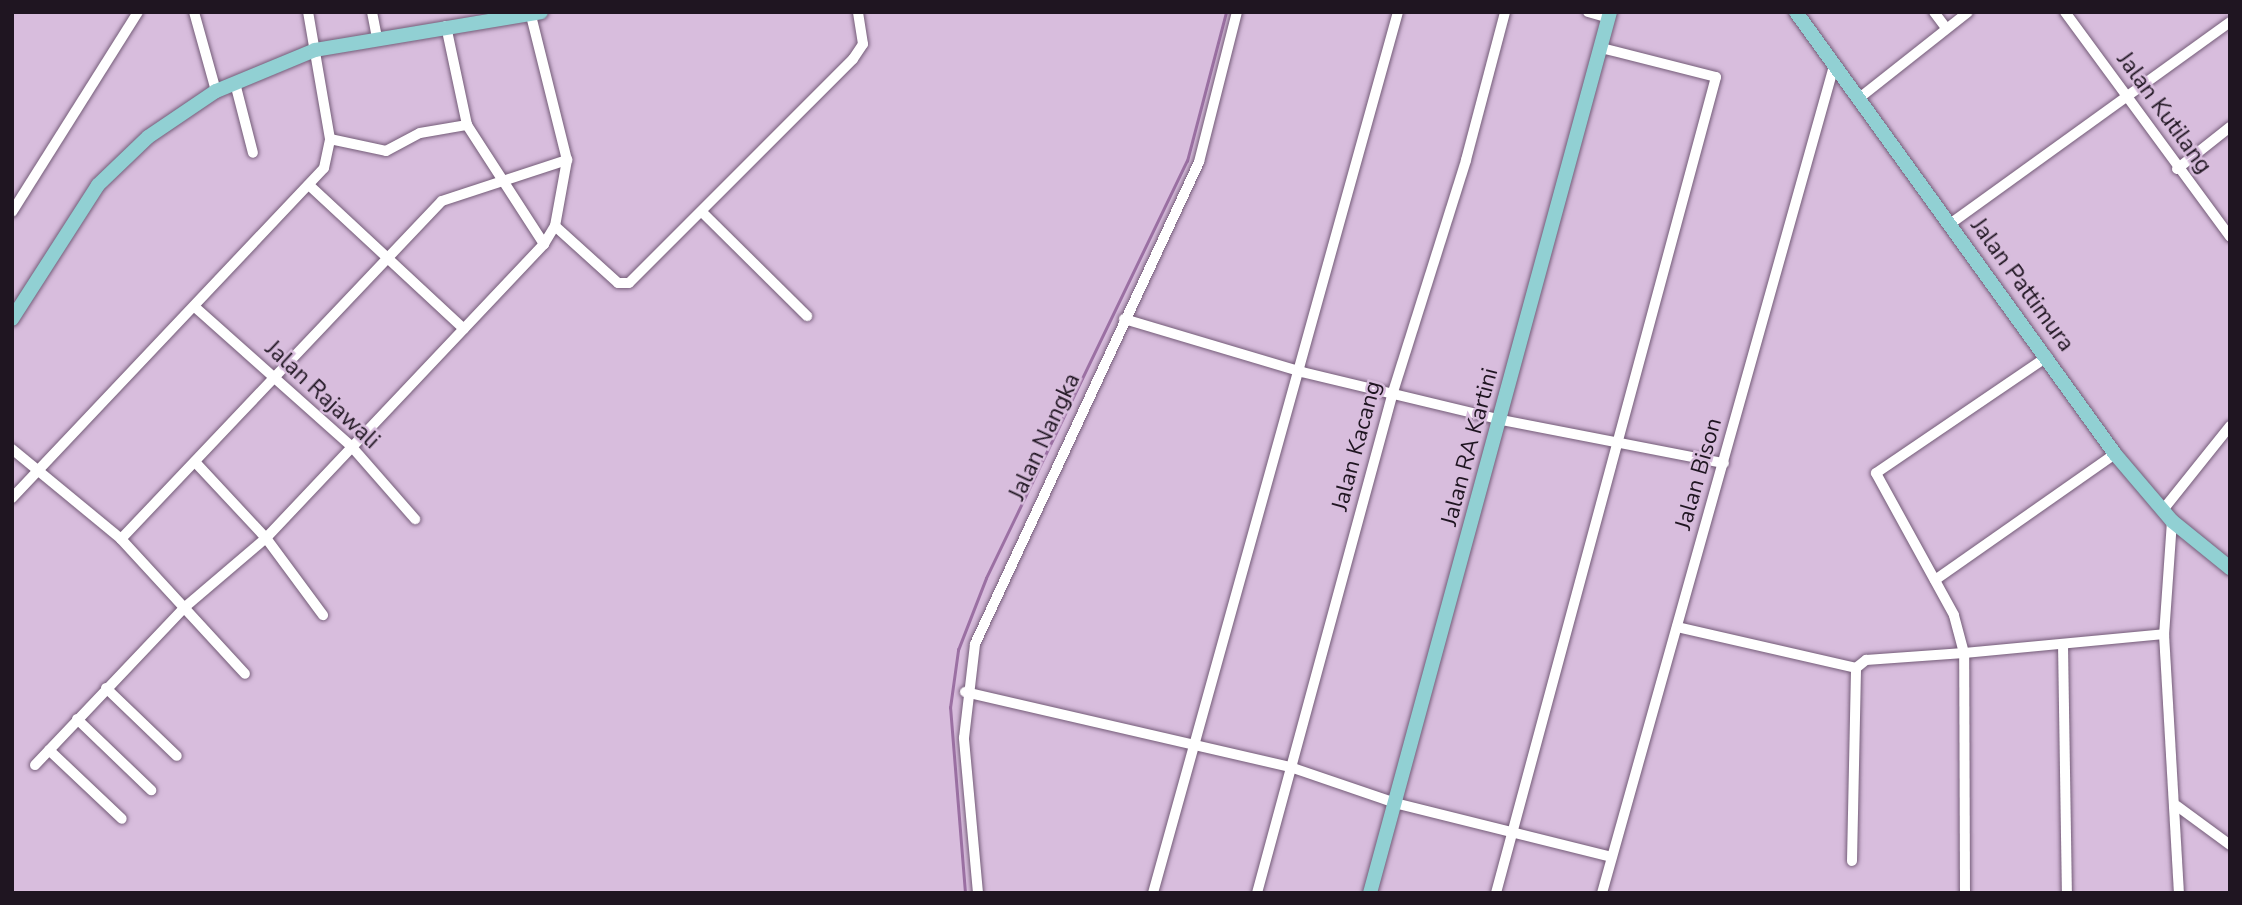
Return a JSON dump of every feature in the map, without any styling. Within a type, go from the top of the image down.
[{"type":"main road","name":"Jalan Pattimura","points":[[1796,12],[2048,357],[2115,454],[2167,516],[2230,568]]},
{"type":"main road","points":[[12,319],[98,185],[148,138],[216,91],[315,51],[377,38],[533,13]]},
{"type":"main road","name":"Jalan RA Kartini","points":[[1370,893],[1502,420],[1610,15]]},
{"type":"street","points":[[12,212],[138,12]]},
{"type":"street","points":[[194,12],[216,91]]},
{"type":"street","points":[[12,498],[310,186],[327,160],[330,139],[308,12]]},
{"type":"street","points":[[372,12],[377,38]]},
{"type":"street","points":[[555,226],[624,285],[702,212],[853,59],[863,44],[858,12]]},
{"type":"street","name":"Jalan Nangka","points":[[978,893],[964,759],[965,692],[987,608],[1199,162],[1237,12]]},
{"type":"street","points":[[1153,893],[1198,747],[1398,12]]},
{"type":"street","name":"Jalan Kacang","points":[[1257,893],[1293,768],[1392,392],[1466,160],[1505,12]]},
{"type":"street","points":[[1588,12],[1610,15]]},
{"type":"street","points":[[1934,12],[1945,28]]},
{"type":"street","points":[[1858,100],[1968,12]]},
{"type":"street","name":"Jalan Kutilang","points":[[2065,12],[2177,169],[2228,231]]},
{"type":"street","points":[[35,765],[185,607],[266,538],[544,244],[555,226],[567,159],[533,13]]},
{"type":"street","points":[[1950,224],[2230,22]]},
{"type":"street","points":[[446,26],[467,125],[500,181],[544,244]]},
{"type":"street","points":[[1496,893],[1622,444],[1716,77],[1601,48]]},
{"type":"street","name":"Jalan Bison","points":[[1602,893],[1834,66]]},
{"type":"street","points":[[235,83],[253,153]]},
{"type":"street","points":[[330,139],[386,151],[420,133],[467,125]]},
{"type":"street","points":[[2177,169],[2230,127]]},
{"type":"street","points":[[121,539],[276,379],[388,255],[442,201],[567,159]]},
{"type":"street","points":[[310,186],[388,255],[464,329]]},
{"type":"street","points":[[702,212],[807,316]]},
{"type":"street","name":"Jalan Rajawali","points":[[195,307],[352,447],[415,519]]},
{"type":"street","points":[[1124,319],[1302,372],[1502,420],[1724,463]]},
{"type":"street","points":[[1965,893],[1964,653],[1935,580],[1876,472],[2048,357]]},
{"type":"street","points":[[2179,893],[2177,806],[2164,634],[2167,516],[2230,426]]},
{"type":"street","points":[[12,449],[40,469],[121,539],[245,674]]},
{"type":"street","points":[[1935,580],[2115,454]]},
{"type":"street","points":[[196,463],[266,538],[323,615]]},
{"type":"street","points":[[1677,627],[1856,668]]},
{"type":"street","points":[[1856,668],[1866,660],[2164,634]]},
{"type":"street","points":[[2063,644],[2067,893]]},
{"type":"street","points":[[1852,861],[1856,668]]},
{"type":"street","points":[[106,688],[177,756]]},
{"type":"street","points":[[965,692],[1293,768],[1395,803],[1514,829],[1611,857]]},
{"type":"street","points":[[77,719],[151,790]]},
{"type":"street","points":[[49,750],[122,819]]},
{"type":"street","points":[[2177,806],[2228,838]]},
{"type":"waterway","points":[[965,893],[950,708],[958,650],[986,578],[1187,161],[1226,12]]}]
